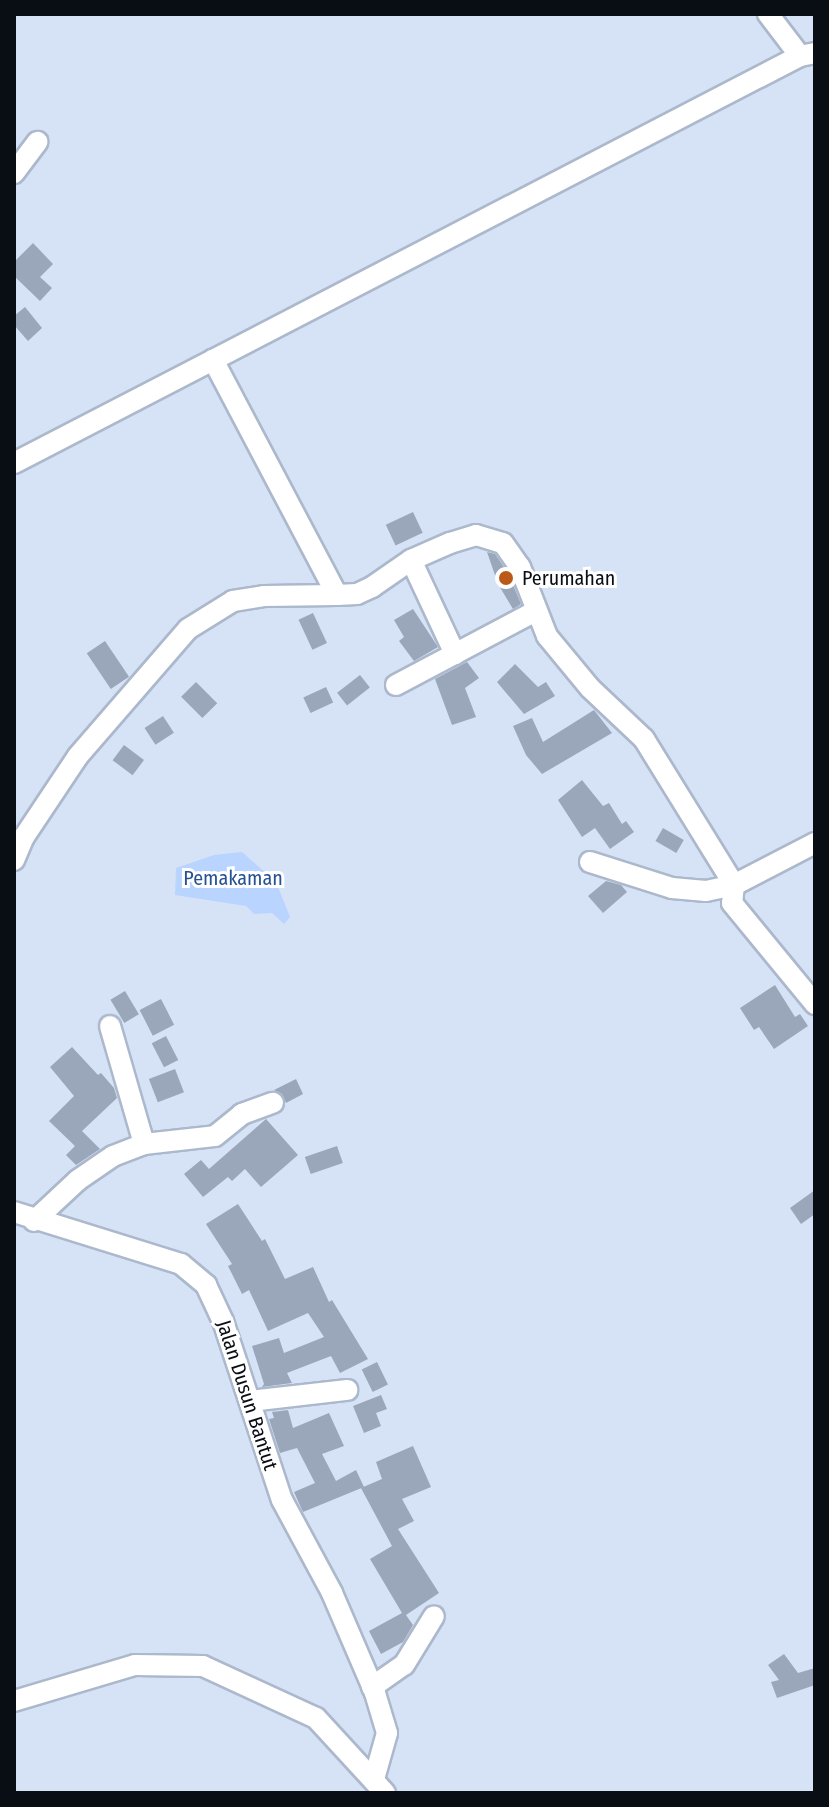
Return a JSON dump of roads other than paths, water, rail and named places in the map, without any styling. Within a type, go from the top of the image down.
[{"type":"street","points":[[14,463],[807,55],[768,14]]},
{"type":"street","points":[[14,173],[37,142]]},
{"type":"street","points":[[213,360],[337,595]]},
{"type":"street","points":[[14,860],[24,837],[78,756],[188,629],[233,601],[264,596],[357,594],[411,560],[476,535],[493,537],[513,551],[534,612],[560,653],[644,739],[734,885],[732,903],[815,1004]]},
{"type":"street","points":[[411,560],[455,654]]},
{"type":"street","points":[[396,685],[534,612]]},
{"type":"street","points":[[590,862],[690,891],[734,885],[815,843]]},
{"type":"street","points":[[110,1026],[144,1144]]},
{"type":"street","points":[[34,1221],[78,1180],[113,1156],[144,1144],[215,1136],[237,1117],[273,1103]]},
{"type":"street","name":"Jalan Dusun Bantut","points":[[14,1212],[34,1221],[181,1264],[198,1276],[214,1298],[282,1500],[332,1593],[374,1690],[387,1733],[379,1786]]},
{"type":"street","points":[[250,1401],[347,1390]]},
{"type":"street","points":[[374,1690],[404,1665],[434,1616]]},
{"type":"street","points":[[14,1701],[135,1665],[203,1666],[316,1718],[379,1786]]},
{"type":"place","name":"Perumahan","points":[[506,578]]},
{"type":"park label","name":"Pemakaman","points":[[233,878]]}]
